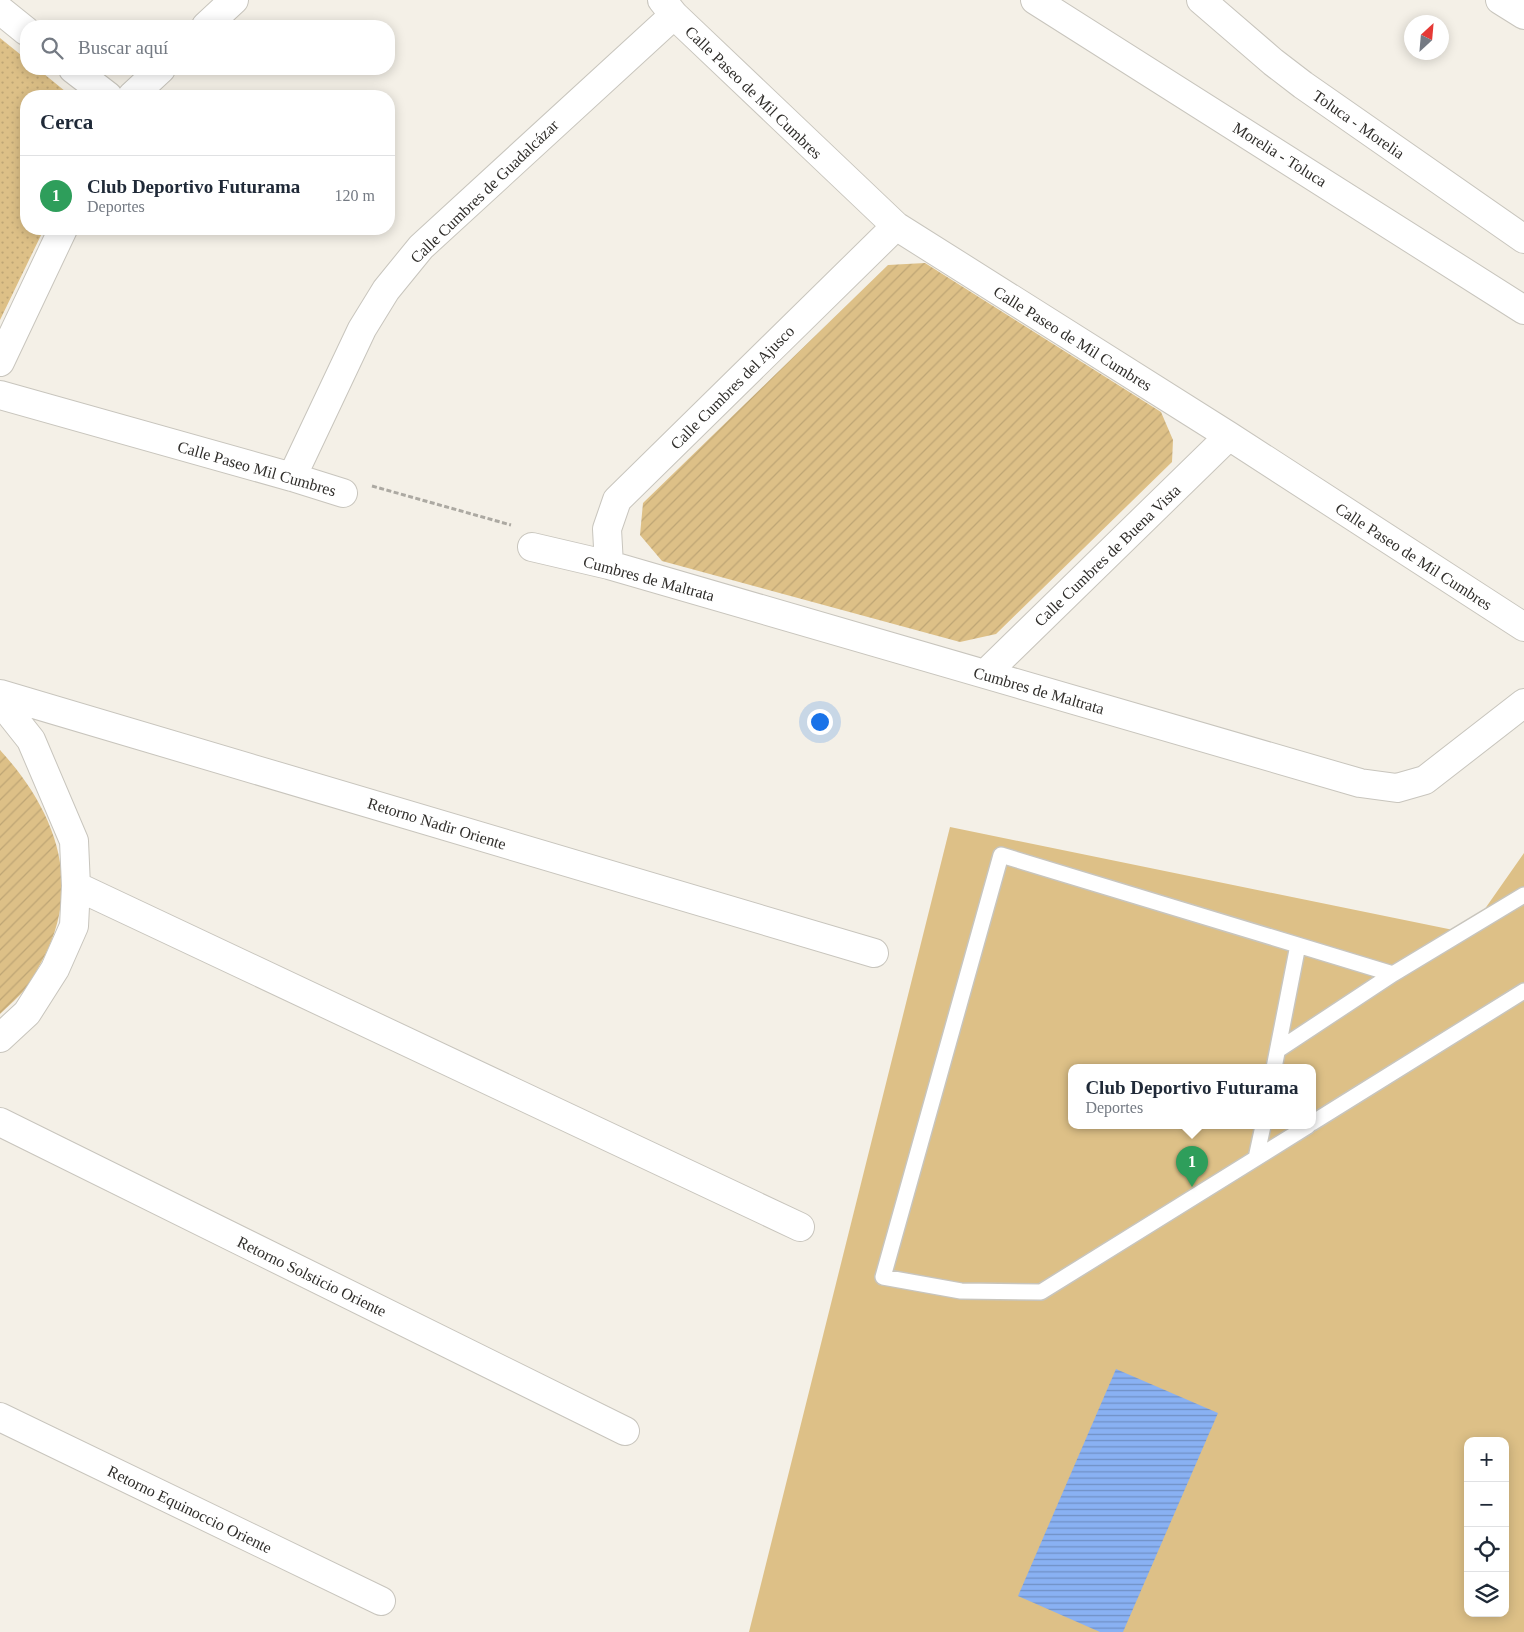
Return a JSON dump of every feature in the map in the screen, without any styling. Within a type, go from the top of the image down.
[{"type":"street","points":[[212,20],[234,0]]},
{"type":"street","name":"Morelia - Toluca","points":[[1035,0],[1524,310]]},
{"type":"street","name":"Toluca - Morelia","points":[[1202,0],[1273,62],[1303,85],[1524,239]]},
{"type":"street","points":[[1500,0],[1524,15]]},
{"type":"street","name":"Calle Paseo de Mil Cumbres","points":[[668,7],[896,226],[1229,436],[1524,627]]},
{"type":"street","name":"Calle Cumbres de Guadalcázar","points":[[292,477],[362,329],[386,290],[421,247],[668,7]]},
{"type":"street","points":[[0,10],[20,26]]},
{"type":"street","points":[[81,75],[100,90]]},
{"type":"street","points":[[138,90],[155,75]]},
{"type":"street","name":"Calle Cumbres del Ajusco","points":[[609,566],[607,529],[617,500],[896,226]]},
{"type":"street","points":[[0,362],[60,235]]},
{"type":"street","name":"Calle Paseo Mil Cumbres","points":[[0,395],[343,493]]},
{"type":"street","name":"Calle Cumbres de Buena Vista","points":[[985,674],[1229,436]]},
{"type":"street","name":"Cumbres de Maltrata","points":[[532,547],[609,566],[1360,783],[1397,788],[1425,780],[1524,703]]},
{"type":"street","name":"Retorno Nadir Oriente","points":[[0,694],[874,953]]},
{"type":"street","points":[[0,702],[31,740],[74,841],[76,886],[74,926],[55,969],[27,1013],[0,1038]]},
{"type":"street","points":[[76,886],[800,1227]]},
{"type":"street","name":"Retorno Solsticio Oriente","points":[[0,1122],[625,1431]]},
{"type":"street","name":"Retorno Equinoccio Oriente","points":[[0,1417],[381,1601]]},
{"type":"lane","points":[[1303,1129],[1041,1292],[961,1291],[882,1277],[1001,855],[1393,974]]},
{"type":"lane","points":[[1278,1050],[1393,974],[1524,895]]},
{"type":"lane","points":[[1275,1064],[1298,945]]},
{"type":"lane","points":[[1316,1121],[1524,991]]},
{"type":"lane","points":[[1256,1158],[1262,1129]]},
{"type":"path","name":"Calle Paseo Mil Cumbres","points":[[343,493],[365,484],[521,528],[532,547]]},
{"type":"shaded area","points":[[0,38],[20,54],[20,75],[45,75],[64,90],[20,90],[20,235],[41,235],[0,320]]},
{"type":"shaded area","points":[[925,263],[1161,412],[1173,440],[1172,462],[996,634],[960,642],[662,561],[640,535],[643,503],[888,265]]},
{"type":"shaded area","points":[[0,750],[36,797],[49,823],[57,849],[62,876],[61,904],[55,932],[42,961],[27,987],[0,1014]]},
{"type":"shaded area","points":[[950,827],[1468,933],[1524,853],[1524,1632],[749,1632]]},
{"type":"water","points":[[1116,1369],[1218,1413],[1123,1632],[1100,1632],[1018,1596]]},
{"type":"place","name":"Club Deportivo Futurama","points":[[1192,1187]]}]
